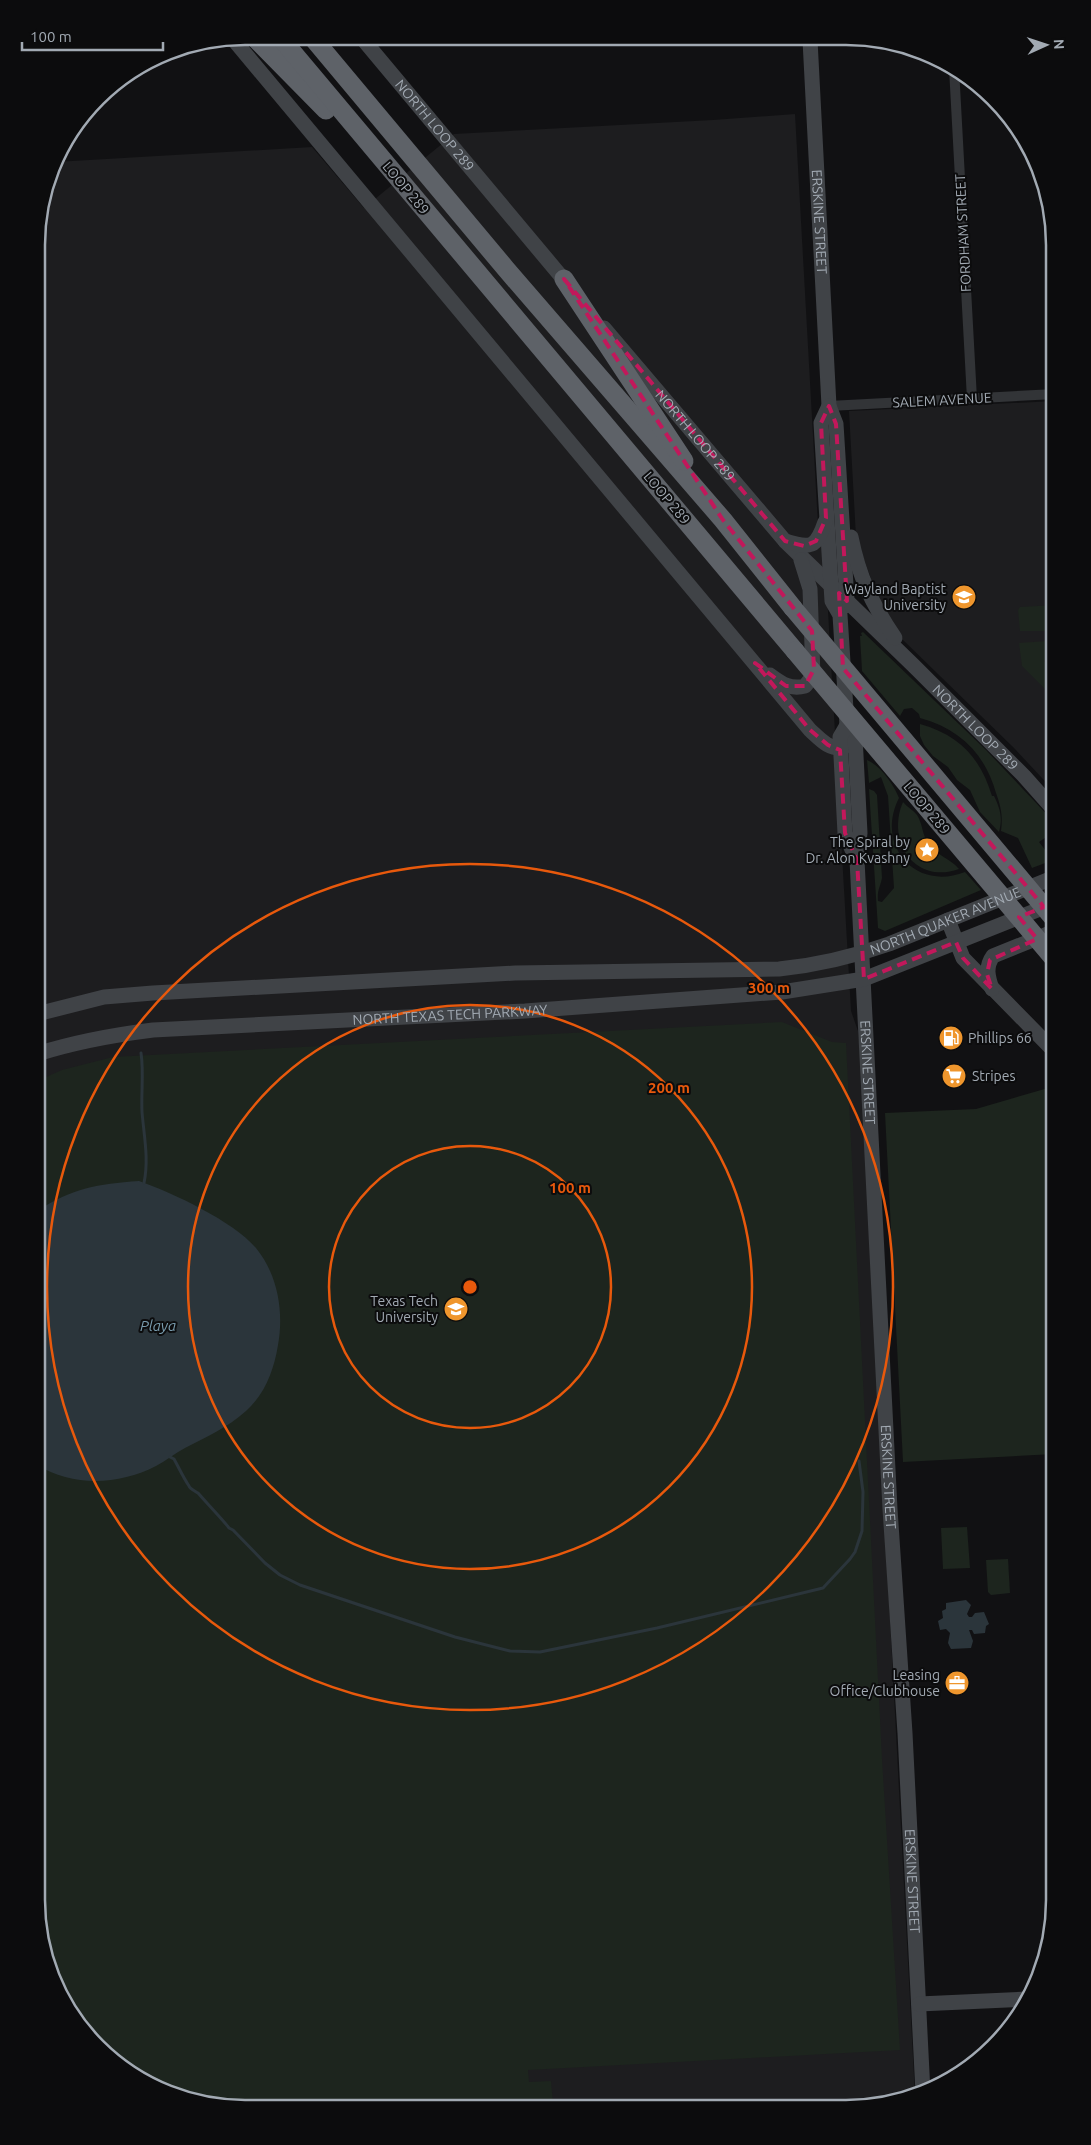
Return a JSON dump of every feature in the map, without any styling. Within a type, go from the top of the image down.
[{"type":"highway","points":[[262,45],[324,107],[433,237],[459,252]]},
{"type":"highway","name":"LOOP 289","points":[[286,45],[1046,950]]},
{"type":"highway","name":"LOOP 289","points":[[319,45],[506,269],[723,520],[793,608],[1046,910]]},
{"type":"highway","points":[[564,280],[723,520]]},
{"type":"main road","points":[[238,45],[810,730],[828,745],[840,748]]},
{"type":"main road","name":"NORTH LOOP 289","points":[[368,45],[785,541],[914,666],[1024,776],[1046,801]]},
{"type":"main road","name":"ERSKINE STREET","points":[[810,45],[830,406],[836,424],[847,601],[840,616]]},
{"type":"main road","name":"ERSKINE STREET","points":[[830,406],[820,423],[832,601],[840,616],[860,833],[856,860],[864,979],[890,1509],[906,1733],[923,2085]]},
{"type":"main road","points":[[840,475],[856,558],[862,579],[878,612],[914,666]]},
{"type":"main road","points":[[785,541],[804,546],[813,544],[819,538],[826,518]]},
{"type":"main road","points":[[755,663],[786,686],[805,686],[813,676],[810,589],[807,573],[800,556]]},
{"type":"main road","name":"ERSKINE STREET","points":[[851,731],[840,737],[840,748],[845,833],[856,860]]},
{"type":"main road","points":[[1024,776],[1046,789]]},
{"type":"main road","name":"NORTH QUAKER AVENUE","points":[[862,954],[1046,881]]},
{"type":"main road","name":"NORTH QUAKER AVENUE","points":[[864,979],[1046,907]]},
{"type":"main road","points":[[948,920],[963,958],[1046,1044]]},
{"type":"main road","points":[[992,989],[987,974],[993,956],[1046,934]]},
{"type":"main road","points":[[45,1012],[104,998],[153,992],[515,973],[779,969],[817,965],[862,954]]},
{"type":"main road","name":"NORTH TEXAS TECH PARKWAY","points":[[45,1051],[105,1036],[153,1030],[535,1010],[782,992],[864,979]]},
{"type":"main road","points":[[919,2004],[1019,1999]]},
{"type":"street","name":"FORDHAM STREET","points":[[955,77],[972,399]]},
{"type":"street","name":"SALEM AVENUE","points":[[830,406],[1046,395]]},
{"type":"highlighted area","points":[[564,279],[785,541],[804,546],[816,541],[826,518],[821,423],[829,406],[836,424],[847,601],[839,593],[843,668],[1044,907],[1019,917],[1037,939],[990,960],[987,974],[992,989],[963,958],[956,942],[864,979],[857,860],[845,833],[840,750],[828,745],[810,730],[755,663],[786,686],[805,686],[814,669],[812,631],[723,520]]},
{"type":"shaded area","name":"Texas Tech University","points":[[795,114],[818,525],[823,549],[827,594],[851,1011],[858,1031],[861,1064],[915,2087],[885,2096],[859,2100],[232,2100],[193,2093],[169,2085],[123,2059],[86,2022],[60,1976],[52,1952],[45,1913],[45,232],[52,193],[64,161],[312,147],[364,208],[454,134]]},
{"type":"shaded area","name":"Wayland Baptist University","points":[[1046,401],[1046,782],[1014,748],[902,639],[884,615],[856,537],[849,411]]},
{"type":"shaded area","points":[[1046,606],[1046,631],[1020,631],[1018,610],[1020,607]]},
{"type":"shaded area","points":[[863,632],[986,750],[1046,813],[1046,837],[1039,842],[1046,851],[1046,863],[1032,868],[1018,838],[1001,831],[1000,807],[991,779],[978,755],[969,745],[947,729],[920,718],[919,714],[912,708],[904,709],[900,716],[862,671],[861,633]]},
{"type":"shaded area","points":[[1046,641],[1046,659],[1044,661],[1046,663],[1046,690],[1022,666],[1019,643]]},
{"type":"shaded area","points":[[920,724],[946,734],[957,741],[974,759],[998,805],[1001,818],[999,832],[980,812],[970,790],[957,780],[948,767],[933,756],[924,745],[920,736]]},
{"type":"shaded area","points":[[867,760],[886,776],[899,798],[893,815],[892,832],[896,847],[904,860],[916,870],[930,875],[947,876],[965,872],[981,890],[885,931],[878,928],[869,789],[877,795],[882,878],[878,892],[878,901],[882,902],[894,888],[888,796],[881,777],[869,783]]},
{"type":"shaded area","points":[[903,802],[917,815],[925,837],[932,848],[959,869],[943,872],[929,871],[917,865],[908,856],[898,831]]},
{"type":"shaded area","points":[[782,1022],[832,1042],[846,1043],[882,1759],[900,2050],[528,2070],[529,2082],[551,2081],[553,2100],[232,2100],[193,2093],[169,2085],[145,2073],[123,2059],[86,2022],[60,1976],[52,1952],[45,1913],[45,1077],[62,1070],[113,1057]]},
{"type":"shaded area","points":[[1046,1089],[1046,1454],[903,1462],[885,1113],[976,1109]]},
{"type":"shaded area","points":[[967,1527],[970,1568],[943,1569],[941,1528]]},
{"type":"shaded area","points":[[1008,1559],[1010,1593],[991,1595],[988,1592],[986,1560]]},
{"type":"water","name":"Playa","points":[[139,1181],[202,1209],[246,1238],[256,1248],[270,1270],[278,1294],[280,1332],[268,1381],[253,1404],[239,1417],[216,1432],[142,1472],[112,1480],[81,1480],[66,1477],[45,1469],[45,1206],[74,1192],[110,1184]]},
{"type":"water","points":[[966,1600],[971,1605],[967,1614],[969,1617],[972,1617],[975,1613],[984,1612],[989,1624],[986,1626],[985,1633],[974,1634],[972,1630],[969,1630],[973,1641],[971,1648],[951,1649],[948,1643],[950,1633],[946,1629],[940,1630],[938,1621],[943,1618],[942,1611],[946,1609],[946,1603]]},
{"type":"waterway","points":[[141,1053],[142,1112],[146,1156],[144,1183]]},
{"type":"waterway","points":[[170,1457],[174,1459],[190,1488],[198,1493],[229,1528],[280,1575],[300,1585],[455,1637],[510,1651],[540,1652],[657,1628],[823,1588],[855,1552],[862,1531],[863,1492],[859,1461]]},
{"type":"place","name":"Wayland Baptist University","points":[[964,597]]},
{"type":"place","name":"The Spiral by Dr. Alon Kvashny","points":[[927,850]]},
{"type":"place","name":"Phillips 66","points":[[951,1038]]},
{"type":"place","name":"Stripes","points":[[954,1076]]},
{"type":"place","name":"Texas Tech University","points":[[456,1309]]},
{"type":"place","name":"Leasing Office/Clubhouse","points":[[957,1683]]}]
